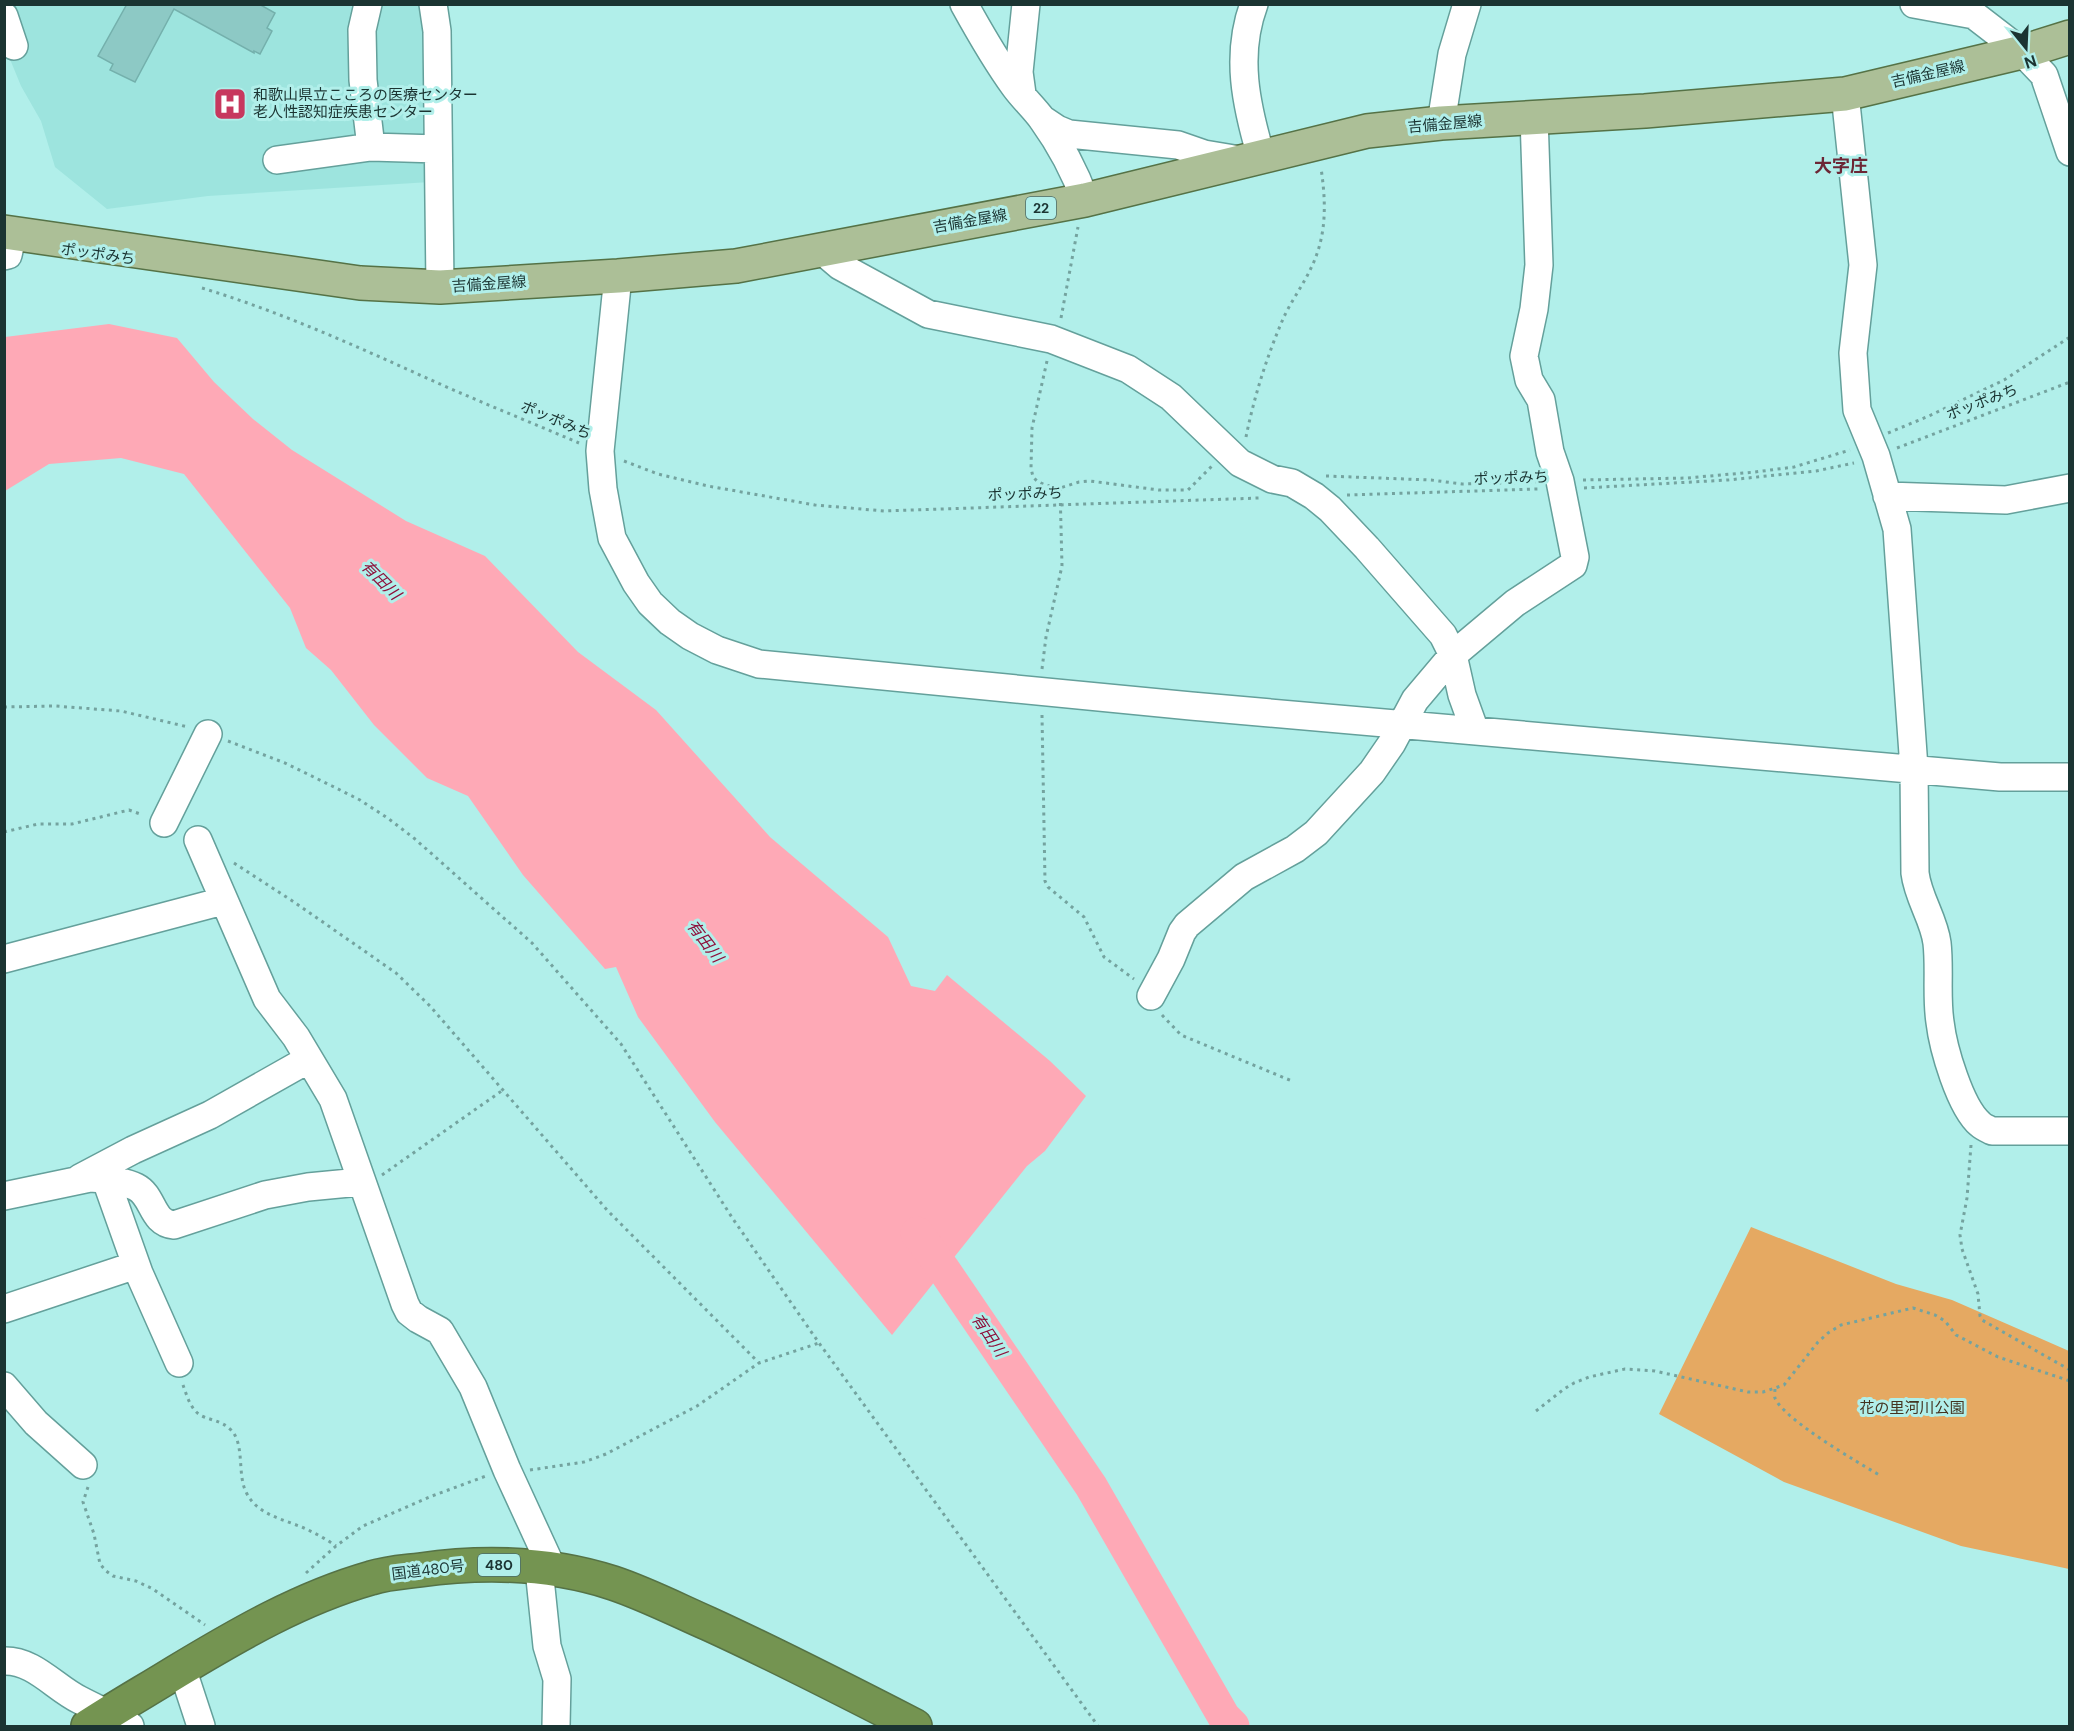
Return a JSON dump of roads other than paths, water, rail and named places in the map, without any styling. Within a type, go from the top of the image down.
[{"type":"highway","name":"国道480号","points":[[109,1722],[182,1668],[283,1611],[374,1577],[476,1564],[546,1569],[612,1583],[662,1603],[769,1652],[915,1726]]},
{"type":"main road","name":"吉備金屋線","points":[[8,240],[360,283],[440,287],[736,266],[1083,201],[1367,131],[1441,123],[1656,110],[1845,93],[2022,51],[2070,37]]},
{"type":"street","points":[[368,4],[362,30],[363,80],[371,147]]},
{"type":"street","points":[[433,4],[437,31],[440,287]]},
{"type":"street","points":[[964,4],[988,46],[1041,118],[1078,180],[1083,201]]},
{"type":"street","points":[[1022,94],[1018,72],[1026,4]]},
{"type":"street","points":[[1041,118],[1069,135],[1178,145],[1213,156],[1252,158],[1243,79],[1247,26],[1254,4]]},
{"type":"street","points":[[1441,123],[1452,54],[1467,4]]},
{"type":"street","points":[[1914,4],[1974,15],[2022,51],[2044,75],[2070,152]]},
{"type":"street","points":[[4,16],[14,46]]},
{"type":"street","points":[[1845,93],[1863,265],[1853,353],[1857,410],[1873,449],[1897,529],[1914,768],[1915,873],[1917,886],[1937,942],[1938,1005],[1942,1035],[1955,1079],[1967,1107],[1981,1125],[1992,1131],[2070,1131]]},
{"type":"street","points":[[1151,996],[1187,925],[1244,877],[1295,849],[1316,833],[1372,772],[1403,724],[1415,700],[1453,655],[1515,603],[1573,565],[1575,558],[1560,485],[1550,452],[1541,400],[1529,380],[1524,356],[1534,309],[1539,265],[1534,117]]},
{"type":"street","points":[[277,160],[371,147],[438,149]]},
{"type":"street","points":[[820,249],[840,266],[928,314],[1051,339],[1128,369],[1171,397],[1233,457],[1254,471],[1303,490],[1330,509],[1443,636],[1453,655],[1462,695],[1475,731]]},
{"type":"street","points":[[618,276],[600,452],[603,489],[612,538],[636,583],[650,603],[670,622],[717,650],[759,664],[1042,692],[2000,777],[2070,777]]},
{"type":"street","points":[[1887,496],[2006,500],[2070,488]]},
{"type":"street","points":[[164,823],[208,734]]},
{"type":"street","points":[[198,840],[267,999],[296,1037],[333,1099],[360,1182],[405,1304],[409,1312],[418,1319],[440,1331],[473,1387],[507,1470],[546,1569],[547,1646],[557,1679],[556,1726]]},
{"type":"street","points":[[4,959],[223,901]]},
{"type":"street","points":[[73,1181],[133,1150],[210,1115],[309,1059]]},
{"type":"street","points":[[4,1196],[90,1178],[106,1180],[135,1186],[142,1191],[160,1220],[166,1225],[174,1225],[265,1195],[308,1187],[360,1182]]},
{"type":"street","points":[[106,1180],[136,1265],[178,1362]]},
{"type":"street","points":[[4,1310],[136,1265]]},
{"type":"street","points":[[4,1386],[36,1423],[83,1465]]},
{"type":"street","points":[[4,1661],[19,1662],[29,1667],[109,1722]]},
{"type":"street","points":[[182,1668],[201,1726]]},
{"type":"water","points":[[109,324],[177,338],[214,382],[253,419],[292,450],[406,521],[485,556],[578,652],[656,710],[770,837],[888,937],[911,986],[935,991],[947,975],[1050,1061],[1086,1096],[1045,1151],[1027,1166],[892,1335],[715,1122],[638,1017],[616,967],[605,969],[523,875],[468,796],[427,778],[374,725],[331,670],[306,648],[290,608],[184,474],[121,458],[49,464],[5,491],[5,337]]},
{"type":"waterway","name":"有田川","points":[[917,1233],[1091,1486],[1224,1717],[1233,1726]]},
{"type":"waterway","points":[[1218,1726],[1224,1717]]},
{"type":"place","name":"和歌山県立こころの医療センター 老人性認知症疾患センター","points":[[230,104]]},
{"type":"district","name":"大字庄","points":[[1841,166]]},
{"type":"park label","name":"花の里河川公園","points":[[1912,1408]]}]
